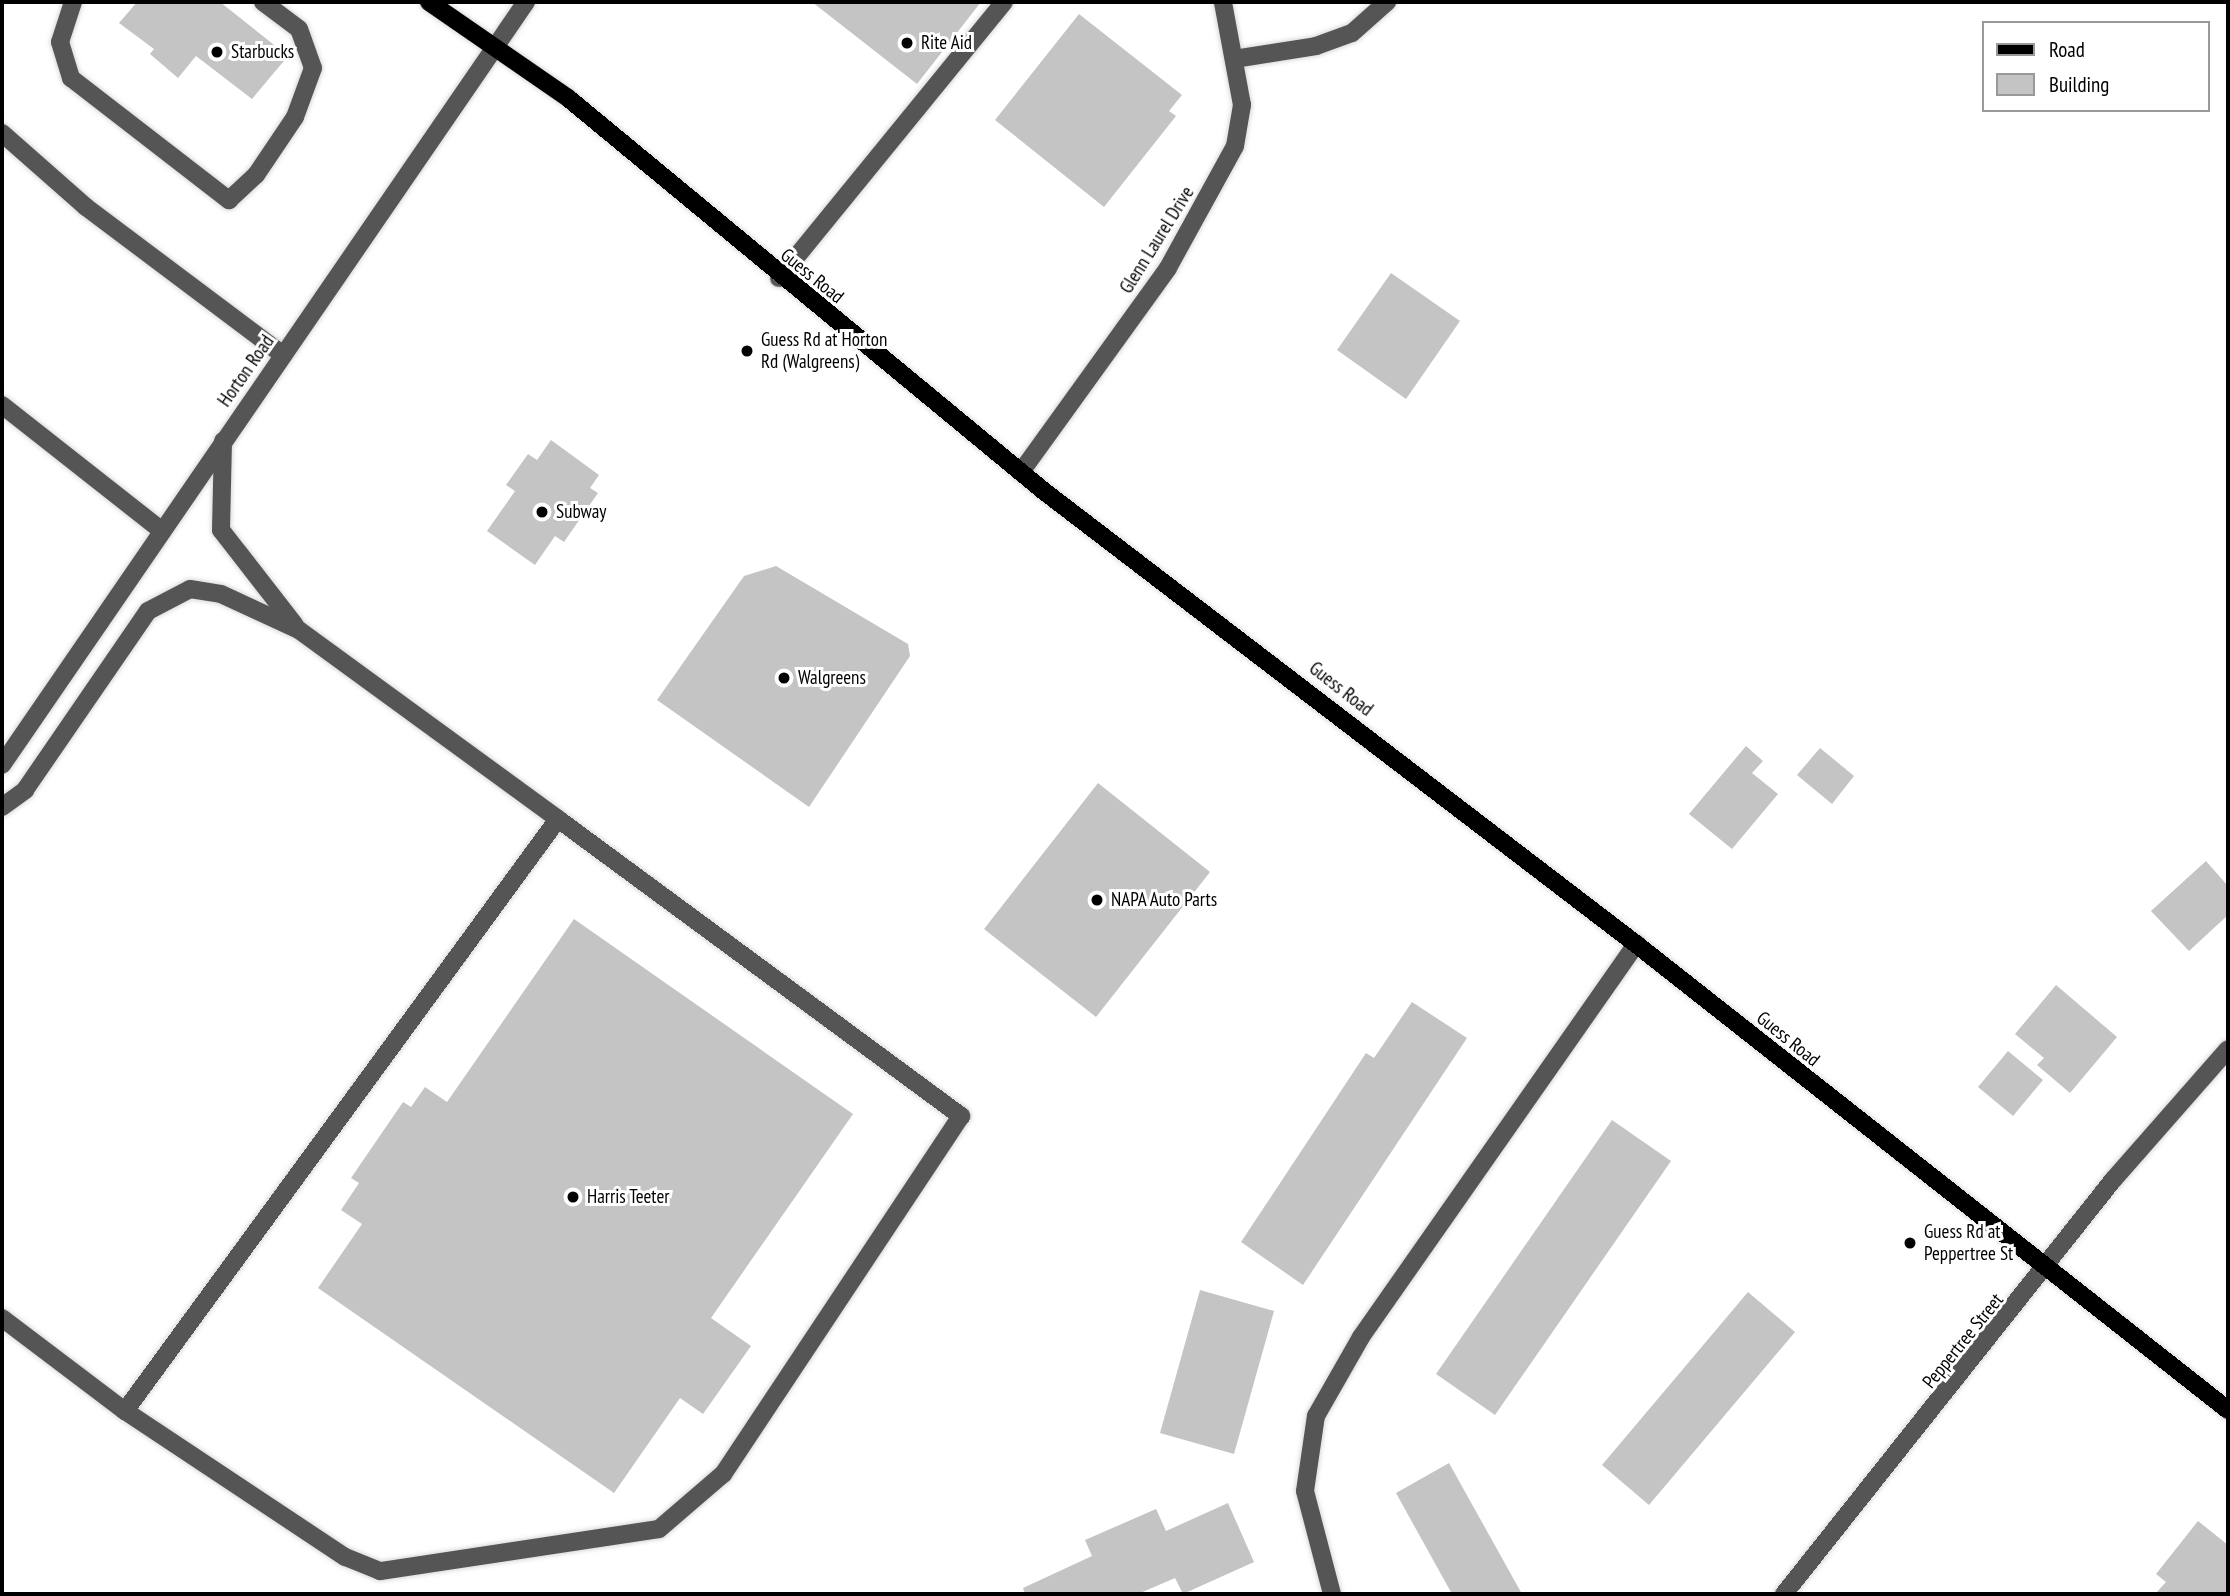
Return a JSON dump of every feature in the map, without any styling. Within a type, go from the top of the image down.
[{"type":"main road","name":"Guess Road","points":[[429,2],[568,98],[779,278],[1021,472],[1636,944],[2045,1271],[2228,1410]]},
{"type":"street","points":[[74,2],[61,42],[71,78],[229,200],[256,175],[295,117],[313,68],[299,29],[262,2]]},
{"type":"street","name":"Horton Road","points":[[2,765],[282,354],[497,48],[526,2]]},
{"type":"street","points":[[779,278],[908,127],[1004,2]]},
{"type":"street","name":"Glenn Laurel Drive","points":[[1021,472],[1168,268],[1235,146],[1242,106],[1223,2]]},
{"type":"street","points":[[1234,59],[1316,46],[1352,33],[1387,2]]},
{"type":"street","points":[[2,133],[86,207],[282,354]]},
{"type":"street","points":[[2,405],[162,531]]},
{"type":"street","points":[[223,441],[221,530],[299,630]]},
{"type":"street","points":[[2,807],[25,790],[127,637],[164,598],[191,589],[221,594],[299,630],[961,1116],[723,1474],[659,1529],[380,1570],[345,1557],[125,1411],[2,1318]]},
{"type":"street","points":[[125,1411],[558,819]]},
{"type":"street","points":[[1332,1594],[1305,1491],[1307,1455],[1321,1406],[1452,1204],[1636,944]]},
{"type":"street","name":"Peppertree Street","points":[[1784,1594],[2045,1271],[2113,1180],[2228,1049]]},
{"type":"building","name":"Starbucks","points":[[137,2],[220,2],[288,56],[252,99],[196,56],[178,78],[150,54],[154,49],[119,23]]},
{"type":"building","name":"Rite Aid","points":[[812,2],[981,2],[917,84]]},
{"type":"building","points":[[1079,14],[1182,95],[1169,111],[1176,116],[1104,207],[995,120]]},
{"type":"building","points":[[1391,273],[1460,321],[1406,399],[1337,350]]},
{"type":"building","name":"Subway","points":[[551,440],[599,475],[590,488],[598,493],[564,542],[555,536],[535,565],[487,531],[515,491],[506,485],[528,454],[537,460]]},
{"type":"building","name":"Walgreens","points":[[776,566],[908,644],[910,656],[809,807],[657,700],[744,576]]},
{"type":"building","points":[[1746,746],[1763,761],[1752,773],[1778,794],[1732,849],[1689,814]]},
{"type":"building","points":[[1820,748],[1854,776],[1832,804],[1797,775]]},
{"type":"building","name":"NAPA Auto Parts","points":[[1098,783],[1210,872],[1096,1017],[984,929]]},
{"type":"building","points":[[2206,861],[2228,886],[2228,915],[2189,951],[2151,911]]},
{"type":"building","name":"Harris Teeter","points":[[574,919],[853,1114],[711,1318],[751,1346],[703,1414],[680,1398],[614,1493],[318,1288],[362,1224],[341,1210],[359,1183],[351,1178],[403,1102],[411,1107],[425,1087],[447,1102]]},
{"type":"building","points":[[2056,985],[2117,1037],[2070,1093],[2037,1065],[2044,1058],[2015,1034]]},
{"type":"building","points":[[1412,1002],[1467,1038],[1303,1285],[1241,1242],[1366,1053],[1374,1058]]},
{"type":"building","points":[[2008,1051],[2043,1080],[2013,1116],[1978,1087]]},
{"type":"building","points":[[1612,1120],[1671,1161],[1495,1415],[1436,1374]]},
{"type":"building","points":[[1200,1290],[1274,1311],[1234,1454],[1160,1433]]},
{"type":"building","points":[[1748,1292],[1795,1332],[1649,1505],[1602,1465]]},
{"type":"building","points":[[1449,1463],[1522,1594],[1452,1594],[1396,1493]]},
{"type":"building","points":[[1228,1503],[1254,1562],[1183,1594],[1175,1578],[1138,1594],[1025,1594],[1023,1588],[1092,1556],[1085,1540],[1156,1509],[1166,1531]]},
{"type":"building","points":[[2198,1521],[2228,1545],[2228,1594],[2155,1594],[2166,1582],[2156,1574]]},
{"type":"place","name":"Rite Aid","points":[[907,43]]},
{"type":"place","name":"Starbucks","points":[[217,52]]},
{"type":"place","name":"Guess Rd at Horton Rd (Walgreens)","points":[[747,351]]},
{"type":"place","name":"Subway","points":[[542,512]]},
{"type":"place","name":"Walgreens","points":[[784,678]]},
{"type":"place","name":"NAPA Auto Parts","points":[[1097,900]]},
{"type":"place","name":"Harris Teeter","points":[[573,1197]]},
{"type":"place","name":"Guess Rd at Peppertree St","points":[[1910,1243]]}]
